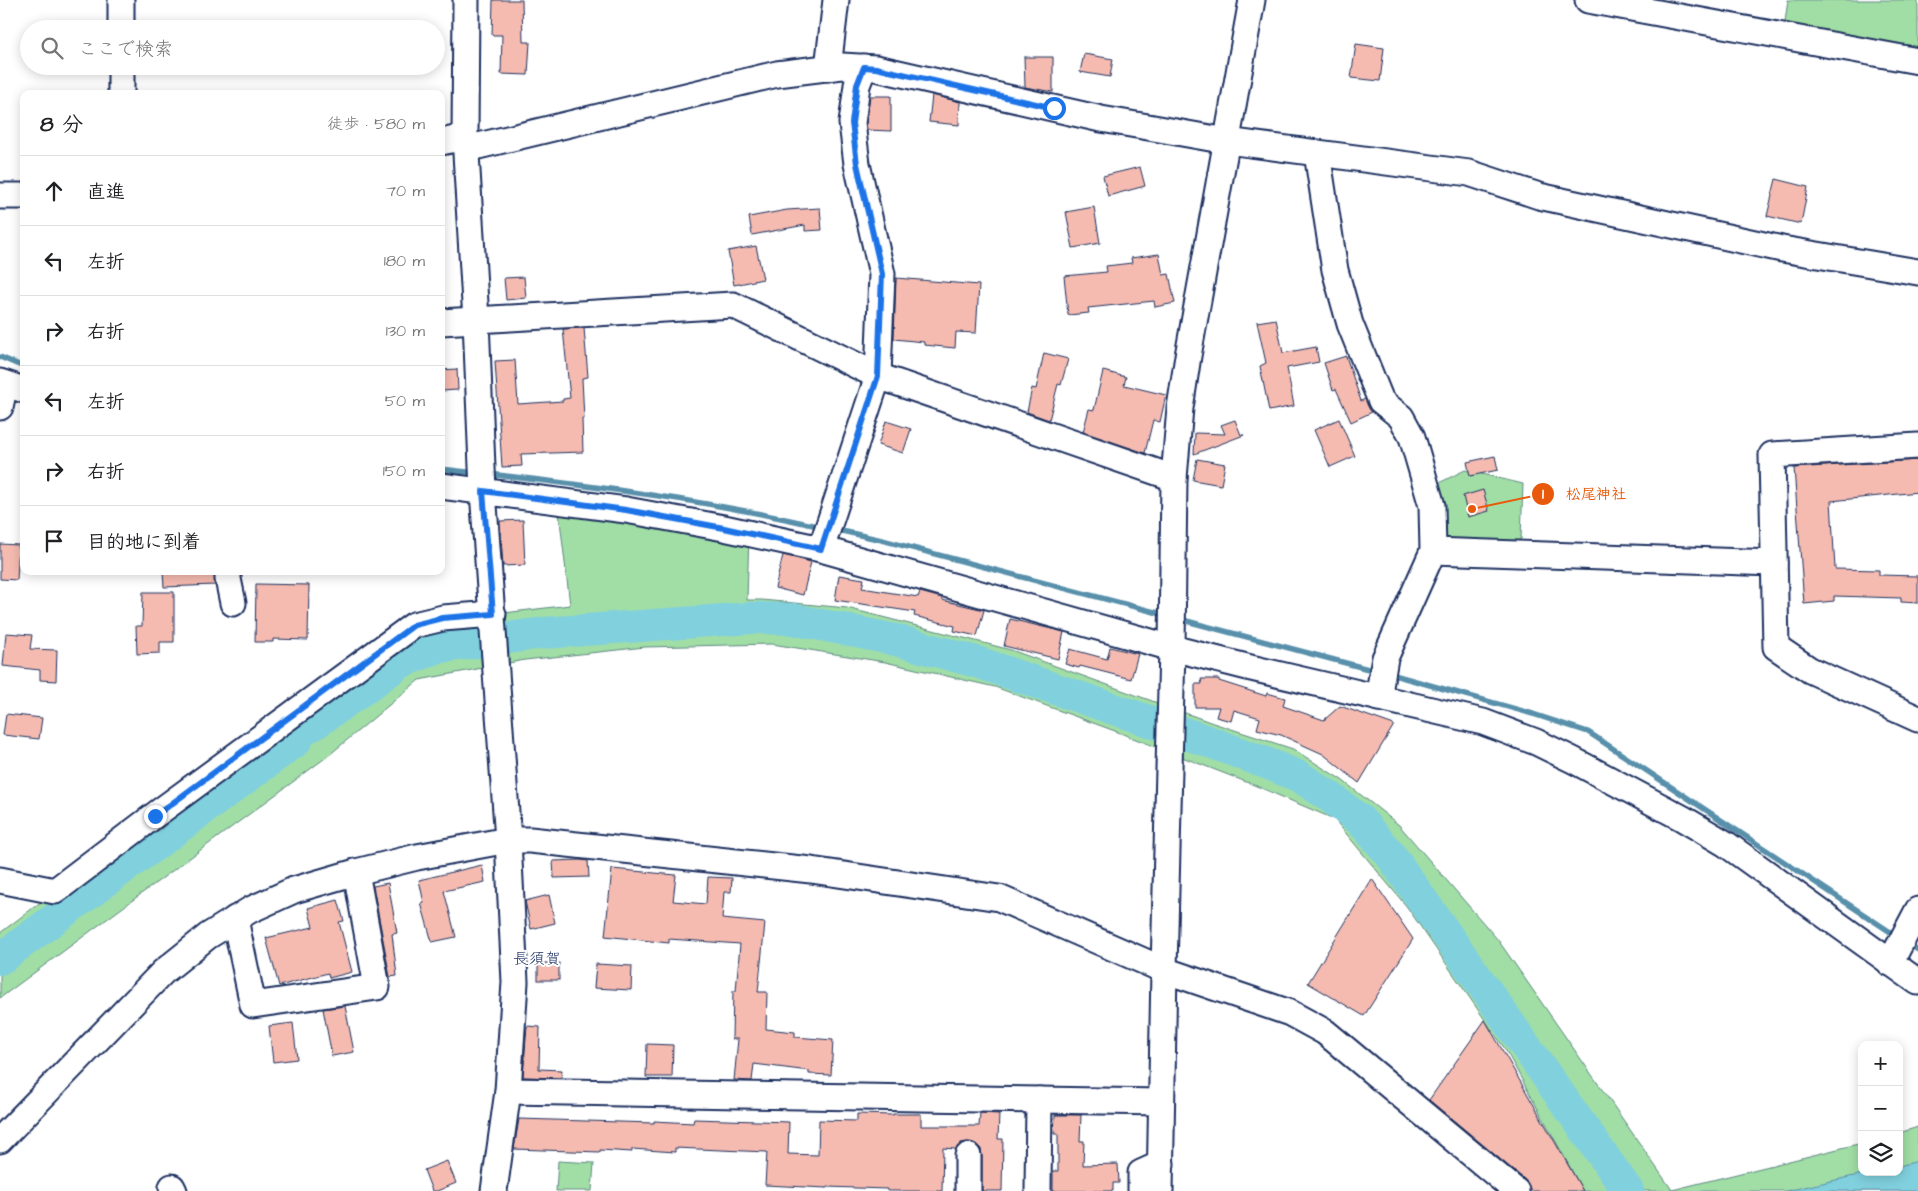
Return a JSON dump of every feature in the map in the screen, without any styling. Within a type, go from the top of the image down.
[{"type":"street","points":[[121,0],[121,20]]},
{"type":"street","points":[[466,0],[457,142],[476,320],[483,491],[508,840],[515,982],[508,1091],[494,1191]]},
{"type":"street","points":[[828,68],[836,0]]},
{"type":"street","points":[[1160,1191],[1174,478],[1180,408],[1188,356],[1252,0]]},
{"type":"street","points":[[1588,0],[1918,61]]},
{"type":"street","points":[[457,142],[777,74],[842,66],[876,68],[1101,119],[1227,141],[1469,172],[1553,200],[1782,248],[1918,272]]},
{"type":"street","points":[[821,549],[878,376],[882,274],[857,164],[852,123],[857,85],[864,67]]},
{"type":"street","points":[[121,75],[121,90]]},
{"type":"street","points":[[1316,153],[1335,270],[1350,324],[1380,402],[1401,417],[1412,436],[1432,506],[1433,551],[1385,658],[1378,698]]},
{"type":"street","points":[[0,196],[20,196]]},
{"type":"street","points":[[445,322],[733,305],[878,376],[1174,478]]},
{"type":"street","points":[[1918,446],[1772,455],[1776,647],[1810,670],[1918,719]]},
{"type":"street","points":[[445,486],[626,510],[724,528],[821,549],[1172,648],[1483,722],[1536,742],[1573,760],[1682,818],[1726,844],[1918,982]]},
{"type":"street","points":[[1433,551],[1774,563]]},
{"type":"street","points":[[228,575],[233,603]]},
{"type":"street","points":[[0,880],[55,891],[167,806],[414,625],[442,618],[493,614]]},
{"type":"street","points":[[0,1140],[164,972],[208,936],[250,910],[294,890],[356,872],[417,857],[508,840],[530,840],[802,869],[999,898],[1164,970],[1290,1013],[1325,1032],[1516,1191]]},
{"type":"street","points":[[235,919],[253,1004],[377,987],[356,872]]},
{"type":"street","points":[[1890,963],[1918,910]]},
{"type":"street","points":[[508,1091],[1161,1102]]},
{"type":"street","points":[[1038,1191],[1039,1100]]},
{"type":"street","points":[[968,1156],[968,1191]]},
{"type":"street","points":[[1140,1191],[1142,1174],[1161,1164]]},
{"type":"green space","points":[[1788,0],[1918,0],[1918,61],[1783,36]]},
{"type":"green space","points":[[1465,470],[1523,484],[1521,539],[1496,553],[1433,551],[1427,489]]},
{"type":"green space","points":[[558,504],[749,534],[747,600],[847,608],[1011,650],[1213,723],[1293,749],[1342,780],[1399,825],[1498,940],[1672,1190],[1858,1144],[1858,1176],[1903,1176],[1903,1132],[1918,1127],[1918,1191],[1583,1191],[1505,1049],[1407,907],[1334,819],[1254,785],[995,687],[885,662],[772,644],[645,647],[525,660],[419,680],[328,756],[0,998],[0,933],[159,812],[422,623],[570,605]]},
{"type":"green space","points":[[558,1161],[594,1163],[592,1191],[556,1191]]},
{"type":"water","points":[[1918,1161],[1918,1191],[1786,1191],[1858,1175],[1903,1176],[1903,1165]]},
{"type":"building","points":[[493,0],[522,0],[523,42],[530,42],[528,75],[501,74],[502,35],[492,35]]},
{"type":"building","points":[[1356,44],[1384,48],[1380,81],[1351,78]]},
{"type":"building","points":[[1084,54],[1113,59],[1110,77],[1080,72]]},
{"type":"building","points":[[1024,57],[1053,57],[1053,92],[1025,87]]},
{"type":"building","points":[[932,95],[960,102],[959,125],[929,122]]},
{"type":"building","points":[[870,96],[891,96],[891,131],[867,130],[866,123]]},
{"type":"building","points":[[1140,167],[1145,186],[1108,196],[1103,176]]},
{"type":"building","points":[[1776,179],[1808,187],[1801,224],[1767,216]]},
{"type":"building","points":[[1094,207],[1100,243],[1073,248],[1066,212]]},
{"type":"building","points":[[820,208],[822,230],[805,231],[805,225],[752,235],[749,217],[787,210]]},
{"type":"building","points":[[756,246],[763,279],[734,285],[728,251]]},
{"type":"building","points":[[1159,254],[1163,275],[1169,274],[1175,303],[1155,307],[1154,301],[1088,308],[1089,313],[1068,315],[1064,276],[1107,272],[1106,266],[1132,263],[1131,258]]},
{"type":"building","points":[[524,277],[526,298],[506,300],[504,278]]},
{"type":"building","points":[[896,278],[979,285],[976,333],[956,332],[955,348],[924,345],[924,342],[894,339]]},
{"type":"building","points":[[1276,319],[1283,353],[1316,347],[1319,362],[1287,368],[1294,406],[1269,411],[1260,366],[1266,363],[1257,322]]},
{"type":"building","points":[[584,328],[588,377],[582,378],[583,452],[521,454],[522,466],[502,467],[495,361],[515,360],[518,404],[563,401],[563,399],[570,398],[563,329]]},
{"type":"building","points":[[1044,353],[1068,359],[1061,385],[1058,384],[1049,420],[1027,412],[1032,388],[1036,389]]},
{"type":"building","points":[[1346,356],[1361,401],[1365,399],[1372,412],[1351,422],[1336,389],[1333,390],[1324,363]]},
{"type":"building","points":[[457,369],[458,390],[445,391],[445,370]]},
{"type":"building","points":[[1103,371],[1126,377],[1124,385],[1166,395],[1160,422],[1153,420],[1145,453],[1083,432],[1089,409],[1094,410]]},
{"type":"building","points":[[1339,419],[1355,456],[1330,467],[1314,430]]},
{"type":"building","points":[[1235,420],[1241,435],[1244,435],[1194,454],[1195,433],[1225,434],[1221,425]]},
{"type":"building","points":[[886,421],[911,429],[903,453],[878,445]]},
{"type":"building","points":[[1495,456],[1498,470],[1470,476],[1467,462]]},
{"type":"building","points":[[1197,459],[1225,464],[1221,485],[1193,480]]},
{"type":"building","points":[[1918,460],[1918,492],[1831,501],[1835,569],[1879,570],[1879,575],[1918,576],[1918,603],[1901,602],[1901,598],[1834,596],[1834,601],[1804,604],[1794,468]]},
{"type":"building","points":[[1483,490],[1489,511],[1468,517],[1463,496]]},
{"type":"building","points":[[523,520],[525,565],[503,566],[500,521]]},
{"type":"building","points":[[0,544],[19,545],[17,580],[0,579]]},
{"type":"building","points":[[783,555],[811,562],[803,595],[775,588]]},
{"type":"building","points":[[163,575],[214,575],[215,585],[164,587]]},
{"type":"building","points":[[839,575],[864,579],[862,588],[918,597],[920,592],[942,598],[942,600],[984,610],[977,636],[954,631],[955,626],[914,616],[915,612],[835,600]]},
{"type":"building","points":[[256,584],[309,585],[308,640],[273,639],[273,642],[255,642]]},
{"type":"building","points":[[143,592],[174,592],[174,642],[160,642],[160,653],[137,654],[136,626],[142,626]]},
{"type":"building","points":[[1010,619],[1064,632],[1058,659],[1004,646]]},
{"type":"building","points":[[6,633],[32,635],[30,649],[57,650],[56,681],[40,680],[40,670],[3,666]]},
{"type":"building","points":[[1110,647],[1138,654],[1131,679],[1065,664],[1070,649],[1107,659]]},
{"type":"building","points":[[1201,679],[1219,679],[1219,681],[1266,696],[1267,693],[1285,698],[1283,706],[1324,720],[1340,706],[1394,725],[1359,783],[1323,754],[1281,735],[1257,729],[1260,718],[1234,710],[1231,721],[1216,717],[1219,707],[1195,707],[1195,684],[1202,684]]},
{"type":"building","points":[[6,714],[42,718],[39,739],[3,735]]},
{"type":"building","points":[[553,861],[588,861],[589,877],[554,878]]},
{"type":"building","points":[[482,865],[485,882],[444,891],[456,937],[432,942],[421,903],[424,903],[419,880]]},
{"type":"building","points":[[612,869],[676,875],[673,901],[706,904],[708,877],[732,878],[731,892],[724,892],[722,919],[765,923],[758,992],[767,992],[766,1029],[795,1032],[795,1037],[833,1040],[831,1075],[809,1074],[809,1071],[754,1064],[752,1081],[734,1080],[738,1039],[732,1039],[733,991],[736,991],[740,944],[669,939],[669,943],[605,936]]},
{"type":"building","points":[[1372,879],[1413,939],[1364,1016],[1308,983]]},
{"type":"building","points":[[388,883],[397,933],[392,934],[397,976],[390,977],[373,886]]},
{"type":"building","points":[[549,895],[555,923],[531,929],[525,901]]},
{"type":"building","points":[[338,900],[344,921],[339,922],[352,972],[329,978],[328,973],[279,986],[266,938],[313,927],[308,908]]},
{"type":"building","points":[[538,963],[559,963],[559,980],[538,980]]},
{"type":"building","points":[[596,964],[632,966],[631,990],[594,988]]},
{"type":"building","points":[[345,1006],[354,1052],[332,1056],[323,1009]]},
{"type":"building","points":[[1485,1020],[1583,1191],[1530,1191],[1525,1180],[1429,1100]]},
{"type":"building","points":[[293,1023],[297,1059],[273,1062],[269,1026]]},
{"type":"building","points":[[527,1026],[540,1027],[539,1069],[562,1070],[561,1078],[523,1077]]},
{"type":"building","points":[[647,1044],[673,1045],[672,1077],[646,1077]]},
{"type":"building","points":[[980,1113],[999,1114],[998,1139],[1003,1139],[1002,1191],[982,1191],[981,1149],[976,1144],[968,1142],[961,1143],[956,1149],[943,1148],[942,1191],[887,1191],[887,1189],[765,1185],[767,1152],[675,1148],[675,1152],[632,1149],[632,1152],[600,1150],[600,1152],[514,1149],[519,1119],[654,1123],[654,1121],[693,1123],[694,1119],[789,1122],[788,1154],[818,1155],[819,1120],[857,1121],[857,1114],[921,1114],[921,1126],[979,1126]]},
{"type":"building","points":[[1055,1115],[1081,1115],[1080,1141],[1084,1141],[1083,1165],[1118,1164],[1119,1183],[1113,1183],[1113,1191],[1053,1191],[1053,1171],[1058,1171],[1058,1134],[1054,1134]]},
{"type":"building","points":[[447,1161],[456,1183],[437,1191],[432,1191],[424,1170]]},
{"type":"waterway","points":[[0,357],[20,365]]},
{"type":"waterway","points":[[445,469],[476,473]]},
{"type":"waterway","points":[[488,474],[656,496],[822,527]]},
{"type":"waterway","points":[[833,529],[882,540],[1166,615]]},
{"type":"waterway","points":[[0,959],[296,741],[303,728],[313,725],[400,663],[436,648],[543,633],[752,618],[792,619],[896,640],[980,663],[1266,763],[1300,777],[1330,797],[1360,820],[1389,853],[1628,1191]]},
{"type":"waterway","points":[[1179,619],[1376,671]]},
{"type":"waterway","points":[[1387,673],[1533,714],[1588,732],[1898,937]]},
{"type":"waterway","points":[[1908,944],[1918,950]]},
{"type":"place","name":"松尾神社","points":[[1472,509]]},
{"type":"district","name":"長須賀","points":[[537,958]]},
{"type":"route","points":[[155,816],[414,625],[442,618],[493,614],[483,491],[626,510],[724,528],[821,549],[878,376],[882,274],[857,164],[852,123],[857,85],[864,67],[876,68],[1054,108]]}]
